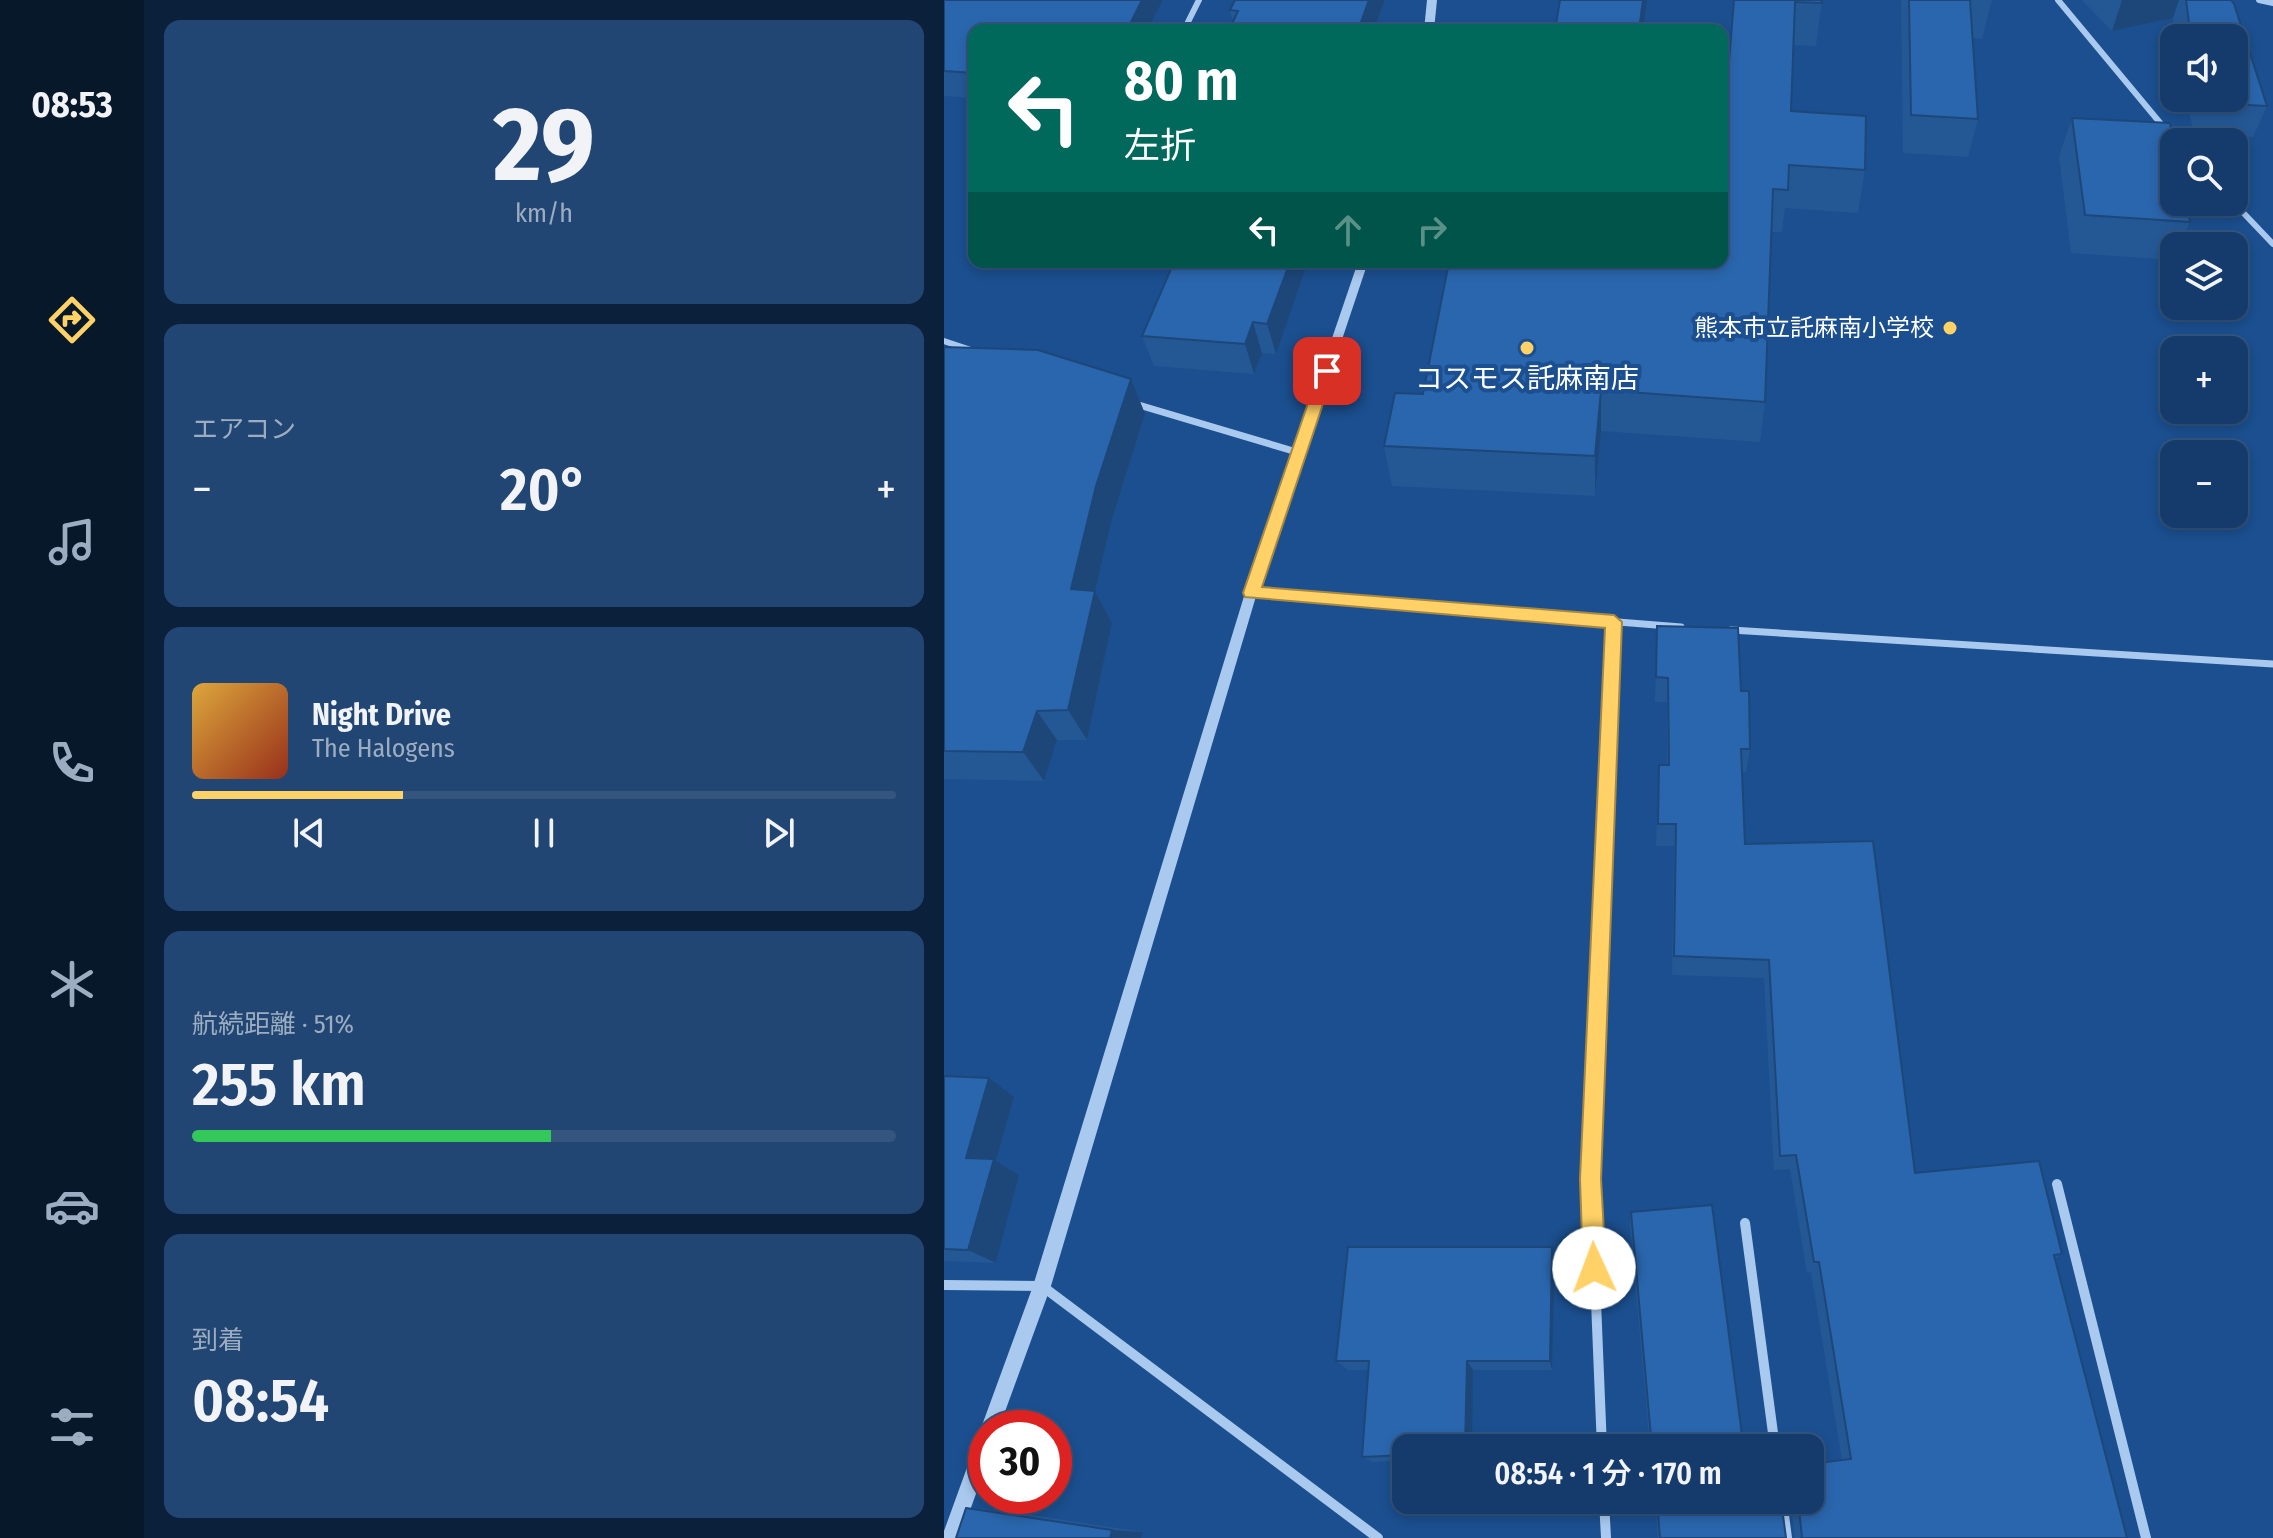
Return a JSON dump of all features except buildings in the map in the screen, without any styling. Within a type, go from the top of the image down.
[{"type":"street","points":[[1187,24],[1199,0]]},
{"type":"street","points":[[1430,24],[1432,0]]},
{"type":"street","points":[[2058,0],[2164,128]]},
{"type":"street","points":[[2259,0],[2273,3]]},
{"type":"street","points":[[2246,216],[2273,244]]},
{"type":"street","points":[[997,1410],[1042,1286],[1251,593],[1361,268]]},
{"type":"street","points":[[944,341],[987,355]]},
{"type":"street","points":[[1116,399],[1300,453]]},
{"type":"street","points":[[1251,593],[1692,627]]},
{"type":"street","points":[[1601,1434],[1591,1179],[1614,622]]},
{"type":"street","points":[[1724,629],[2273,664]]},
{"type":"street","points":[[2057,1184],[2146,1538]]},
{"type":"street","points":[[1745,1223],[1773,1434]]},
{"type":"street","points":[[944,1285],[1042,1286],[1378,1538]]},
{"type":"street","points":[[951,1538],[968,1490]]},
{"type":"street","points":[[1605,1514],[1606,1538]]},
{"type":"street","points":[[1784,1514],[1787,1538]]},
{"type":"place","name":"熊本市立託麻南小学校","points":[[1950,328]]},
{"type":"place","name":"コスモス託麻南店","points":[[1527,348]]},
{"type":"route","points":[[1327,371],[1251,593],[1614,622],[1591,1179],[1594,1268]]}]
